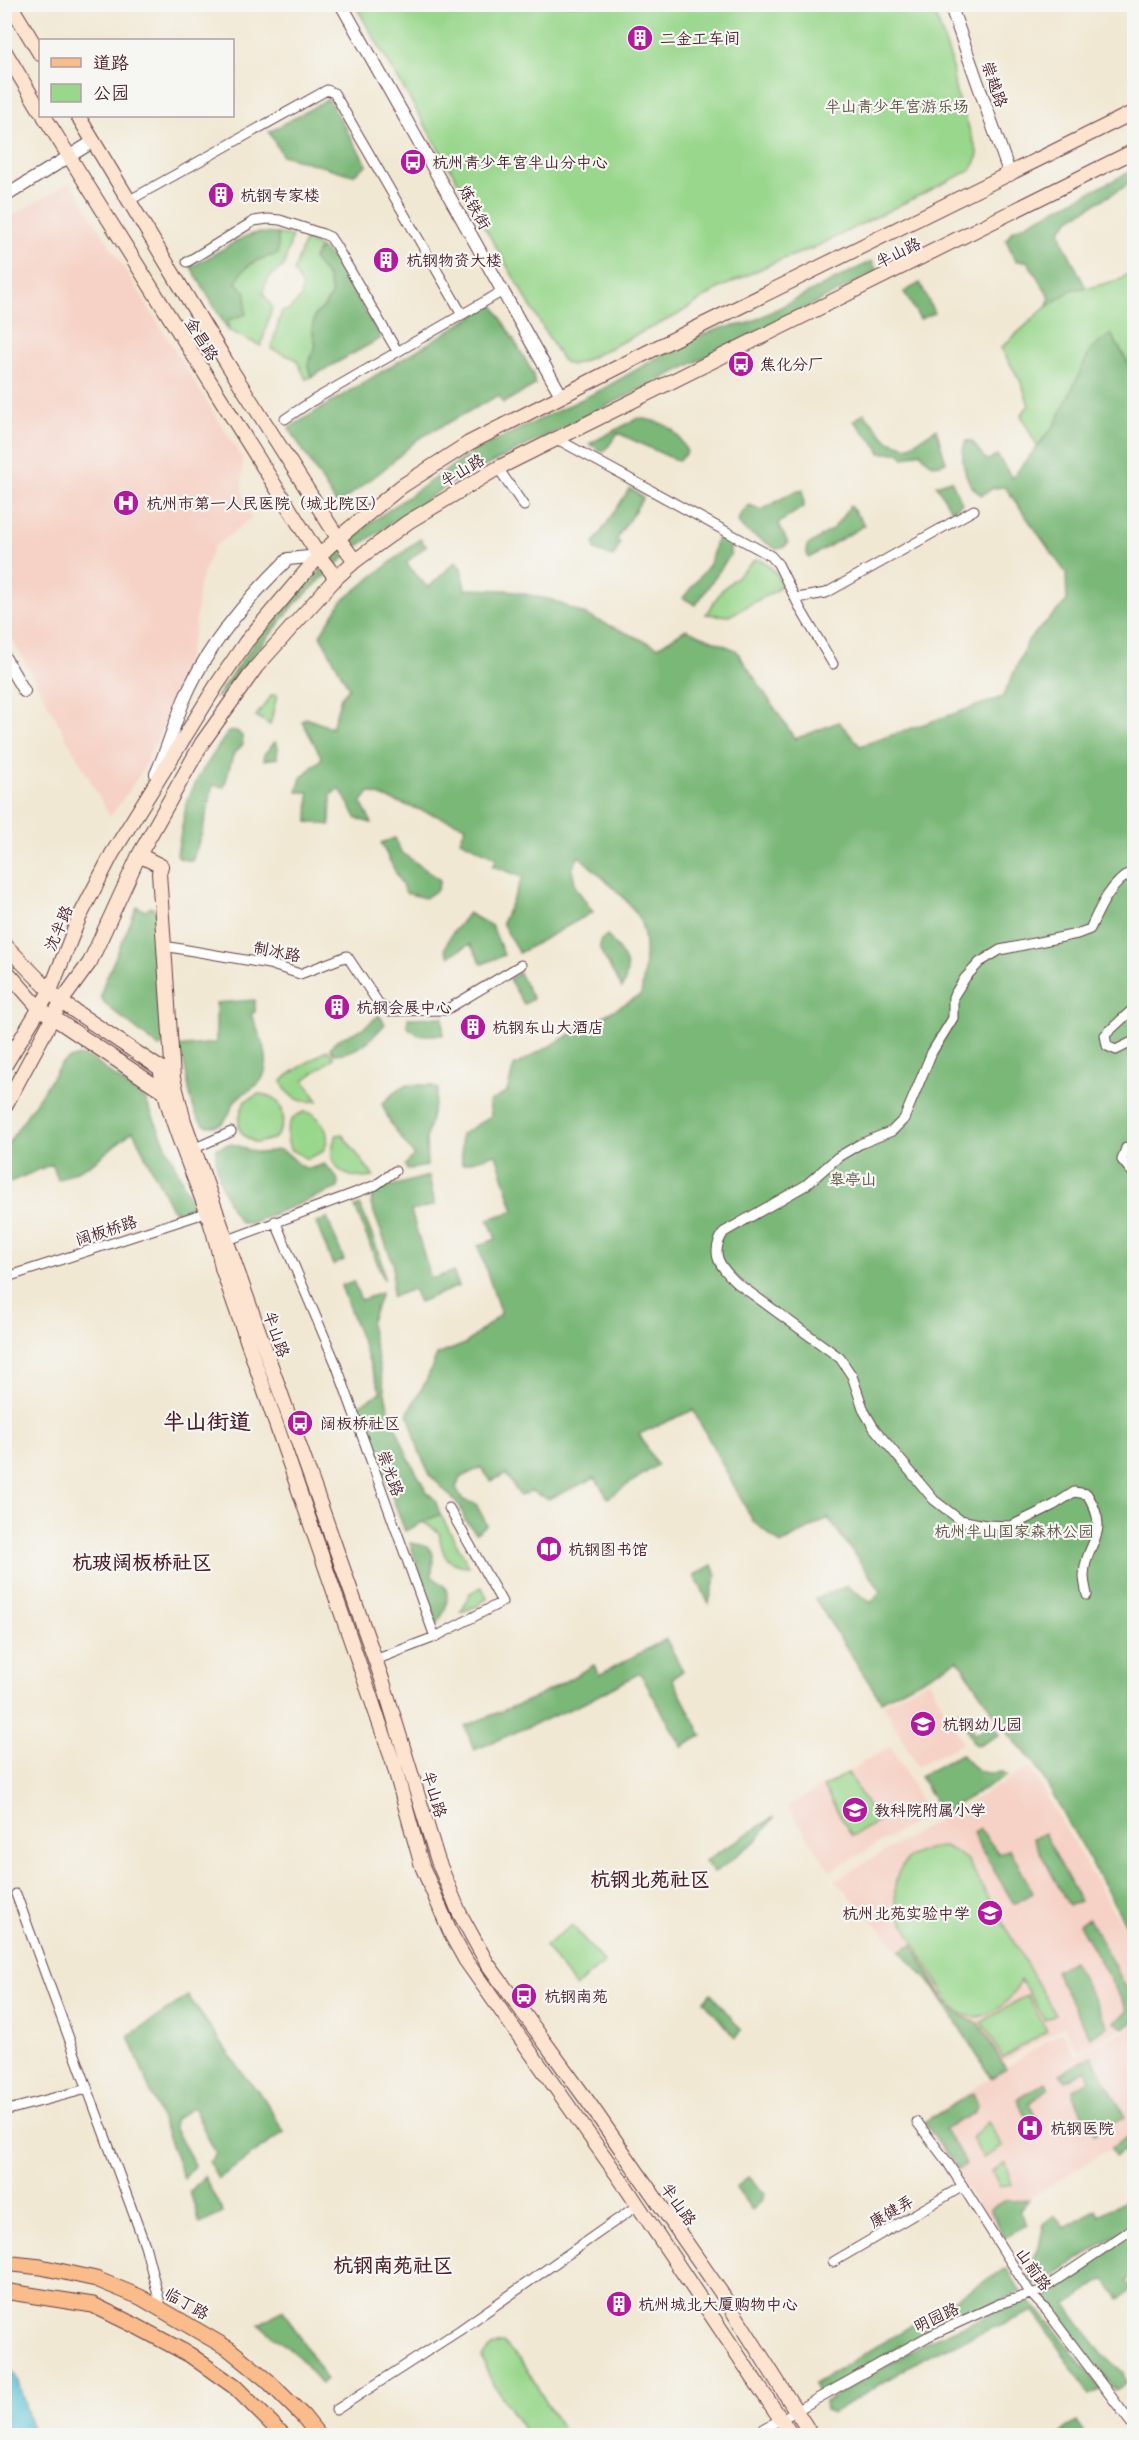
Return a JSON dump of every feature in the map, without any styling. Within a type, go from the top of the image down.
[{"type":"main road","points":[[10,4],[39,52]]},
{"type":"main road","points":[[4,50],[39,108]]},
{"type":"main road","name":"半山路","points":[[144,803],[246,642],[319,556],[402,486],[469,443],[561,395],[1134,112]]},
{"type":"main road","name":"金昌路","points":[[45,117],[319,556],[336,578]]},
{"type":"main road","name":"金昌路","points":[[79,117],[225,360],[355,561]]},
{"type":"main road","name":"半山路","points":[[812,2436],[720,2291],[487,1962],[459,1912],[438,1861],[375,1660],[228,1240],[212,1211],[170,1085],[159,873],[161,866],[139,855],[202,743],[256,667],[336,578],[408,522],[498,468],[1134,151]]},
{"type":"main road","name":"沈半路","points":[[4,1067],[50,991],[79,918],[112,854],[144,803]]},
{"type":"main road","points":[[4,1108],[61,1002],[90,962],[139,855]]},
{"type":"main road","name":"半山路","points":[[4,944],[61,1002],[160,1067],[170,1085],[212,1211],[222,1268],[393,1762],[422,1866],[441,1911],[466,1961],[638,2205],[792,2436]]},
{"type":"main road","points":[[4,969],[39,1008],[53,1018],[170,1085]]},
{"type":"main road","name":"临丁路","points":[[4,2263],[41,2267],[96,2279],[140,2297],[229,2349],[274,2388],[319,2436]]},
{"type":"main road","points":[[4,2291],[93,2305],[190,2355],[235,2387],[284,2436]]},
{"type":"street","name":"炼铁街","points":[[341,4],[561,395]]},
{"type":"street","name":"崇越路","points":[[950,4],[1010,175]]},
{"type":"street","points":[[130,200],[327,90],[334,93],[462,314]]},
{"type":"street","points":[[4,197],[94,141]]},
{"type":"street","points":[[187,262],[254,221],[280,220],[323,234],[330,237],[336,246],[397,351]]},
{"type":"street","points":[[285,419],[397,351],[503,291]]},
{"type":"street","points":[[557,439],[771,556],[833,664]]},
{"type":"street","points":[[498,468],[524,506]]},
{"type":"street","points":[[797,598],[826,593],[974,510]]},
{"type":"street","points":[[144,803],[185,699],[202,664],[261,586],[288,559],[319,556]]},
{"type":"street","points":[[6,659],[24,691]]},
{"type":"street","points":[[1086,1595],[1084,1575],[1096,1542],[1098,1526],[1096,1509],[1087,1494],[1074,1492],[1011,1526],[985,1525],[960,1520],[934,1500],[874,1428],[864,1411],[852,1376],[840,1358],[724,1271],[717,1257],[716,1243],[724,1232],[806,1185],[838,1157],[860,1144],[892,1131],[904,1119],[932,1052],[953,1018],[953,996],[980,962],[1000,950],[1077,934],[1090,929],[1102,902],[1112,887],[1134,870]]},
{"type":"street","name":"制冰路","points":[[164,946],[269,964],[300,974],[347,956],[379,1004],[389,1011],[446,1010],[521,965]]},
{"type":"street","points":[[1134,1008],[1105,1035],[1107,1046],[1116,1050],[1134,1041]]},
{"type":"street","points":[[193,1149],[231,1132]]},
{"type":"street","points":[[1134,1143],[1126,1148],[1122,1160],[1131,1171],[1134,1170]]},
{"type":"street","points":[[228,1240],[376,1185],[395,1171]]},
{"type":"street","name":"阔板桥路","points":[[4,1278],[212,1211]]},
{"type":"street","name":"崇光路","points":[[275,1221],[336,1364],[435,1637]]},
{"type":"street","points":[[375,1660],[435,1637],[502,1602],[449,1509]]},
{"type":"street","points":[[16,1894],[145,2245],[162,2311]]},
{"type":"street","points":[[4,2111],[87,2089]]},
{"type":"street","name":"山前路","points":[[917,2122],[963,2186],[1031,2294],[1047,2311],[1134,2427]]},
{"type":"street","name":"康健弄","points":[[833,2262],[963,2186]]},
{"type":"street","points":[[336,2410],[460,2330],[638,2205]]},
{"type":"street","name":"明园路","points":[[751,2436],[927,2337],[999,2304],[1040,2291],[1134,2228]]},
{"type":"shaded area","name":"杭州市第一人民医院（城北院区）","points":[[71,182],[243,460],[242,489],[251,518],[213,548],[199,585],[195,629],[175,704],[139,776],[110,817],[5,626],[5,220]]},
{"type":"shaded area","name":"杭钢幼儿园","points":[[929,1680],[963,1743],[917,1766],[883,1704]]},
{"type":"shaded area","name":"教科院附属小学","points":[[891,1746],[918,1796],[921,1803],[920,1813],[914,1823],[831,1871],[787,1807]]},
{"type":"shaded area","name":"杭州北苑实验中学","points":[[1030,1767],[1134,1947],[1134,2022],[1078,2052],[1064,2026],[987,2072],[935,1988],[835,1880]]},
{"type":"shaded area","name":"杭钢医院","points":[[1134,2027],[1134,2133],[990,2223],[921,2123],[1062,2031],[1075,2056]]},
{"type":"green space","name":"半山青少年宫游乐场","points":[[355,5],[932,5],[951,60],[955,89],[978,154],[971,170],[813,248],[773,263],[718,289],[677,315],[581,362],[570,365],[562,360]]},
{"type":"green space","points":[[328,99],[367,165],[353,175],[282,155],[269,132]]},
{"type":"green space","points":[[1134,170],[1134,181],[1071,218],[1060,230],[1064,244],[1086,288],[1073,289],[1046,307],[1050,297],[1027,261],[1016,261],[1006,240],[1012,231]]},
{"type":"green space","points":[[257,233],[278,234],[278,254],[252,263],[239,276],[236,283],[246,292],[246,314],[228,320],[228,330],[191,267],[244,237]]},
{"type":"green space","points":[[278,234],[292,236],[284,266],[270,277],[264,288],[263,293],[272,307],[261,346],[228,330],[227,320],[246,314],[235,283],[242,270],[258,260],[277,254]]},
{"type":"green space","points":[[305,240],[320,248],[313,259],[328,278],[332,293],[325,306],[315,315],[312,329],[316,345],[308,365],[311,377],[306,379],[296,359],[271,349],[282,311],[288,311],[301,298],[302,286],[294,271]]},
{"type":"green space","points":[[320,248],[335,260],[381,338],[311,377],[308,365],[316,345],[312,329],[315,315],[325,306],[332,293],[328,278],[313,259]]},
{"type":"green space","points":[[872,261],[878,272],[451,483],[351,551],[294,605],[222,694],[215,698],[271,620],[367,525],[474,451],[601,390],[685,342],[721,328],[747,324]]},
{"type":"green space","points":[[1134,269],[1134,373],[1111,334],[1055,425],[1037,446],[1021,415],[1029,405],[1022,384],[1001,348],[1046,307],[1073,289],[1093,287],[1121,279]]},
{"type":"green space","points":[[920,283],[934,313],[920,319],[904,292]]},
{"type":"green space","points":[[493,304],[533,373],[535,385],[503,403],[499,395],[418,439],[383,470],[337,505],[289,428]]},
{"type":"green space","name":"皋亭山","points":[[1111,334],[1134,373],[1134,1939],[1036,1765],[1006,1731],[958,1660],[881,1701],[815,1599],[847,1586],[871,1602],[881,1591],[828,1518],[781,1544],[753,1521],[693,1410],[639,1434],[657,1465],[608,1498],[595,1478],[548,1499],[531,1491],[520,1496],[506,1474],[491,1481],[481,1467],[460,1478],[456,1488],[463,1500],[476,1504],[487,1525],[476,1533],[465,1520],[460,1506],[430,1475],[419,1451],[408,1412],[425,1383],[437,1355],[465,1344],[501,1314],[478,1246],[496,1239],[488,1219],[514,1211],[496,1154],[462,1164],[461,1135],[491,1116],[489,1102],[507,1092],[514,1066],[641,995],[645,958],[643,929],[629,904],[579,856],[572,869],[576,888],[593,912],[519,953],[502,923],[523,877],[493,866],[497,858],[460,840],[466,826],[369,792],[361,803],[372,823],[357,819],[340,789],[331,794],[330,825],[308,822],[309,792],[297,792],[301,778],[322,758],[302,721],[306,718],[332,728],[341,697],[349,688],[320,635],[342,601],[420,539],[426,546],[406,563],[428,588],[456,561],[461,568],[465,589],[506,590],[552,600],[658,647],[686,629],[736,650],[795,739],[839,722],[860,746],[1003,697],[1029,639],[1067,601],[1066,573],[1005,487],[993,488],[982,495],[976,491],[968,479],[963,463],[966,441],[972,441],[984,458],[989,460],[997,455],[1012,478],[1055,425],[1091,349]]},
{"type":"green space","points":[[864,413],[888,441],[908,447],[936,429],[946,462],[937,465],[931,463],[920,452],[904,458],[900,453],[880,453],[879,448],[854,421]]},
{"type":"green space","points":[[638,418],[655,421],[668,427],[678,436],[687,452],[678,461],[618,433],[604,452],[589,444]]},
{"type":"green space","points":[[951,480],[962,503],[952,511],[936,485]]},
{"type":"green space","points":[[630,488],[643,498],[617,538],[620,544],[613,557],[595,550],[594,543]]},
{"type":"green space","points":[[803,490],[804,506],[778,524],[788,543],[784,547],[776,549],[743,529],[738,522],[740,515],[749,505],[762,510],[793,492]]},
{"type":"green space","points":[[850,506],[865,525],[809,558],[807,546],[834,528]]},
{"type":"green space","points":[[722,537],[730,544],[730,555],[696,605],[683,598],[710,564],[716,540]]},
{"type":"green space","points":[[756,559],[772,569],[781,585],[775,591],[729,616],[706,614],[722,590]]},
{"type":"green space","points":[[272,695],[277,695],[270,725],[256,716]]},
{"type":"green space","points":[[237,731],[242,736],[243,744],[233,755],[224,787],[213,785],[202,833],[192,861],[179,858],[177,854],[187,801],[199,776],[228,732]]},
{"type":"green space","points":[[275,742],[278,747],[277,758],[264,760],[264,754]]},
{"type":"green space","points":[[395,838],[401,852],[440,880],[437,890],[425,898],[406,893],[381,843]]},
{"type":"green space","points":[[137,907],[145,910],[151,907],[157,911],[165,1043],[159,1047],[106,1005],[101,997],[103,986]]},
{"type":"green space","points":[[468,913],[492,926],[504,955],[482,964],[470,944],[449,956],[445,949],[450,936]]},
{"type":"green space","points":[[607,935],[625,959],[627,972],[622,988],[600,950],[600,941]]},
{"type":"green space","points":[[519,973],[533,999],[524,1004],[509,979]]},
{"type":"green space","points":[[255,1000],[255,1012],[251,1014],[265,1050],[266,1068],[263,1076],[256,1086],[234,1102],[227,1118],[222,1123],[214,1126],[205,1125],[195,1111],[183,1061],[177,1047],[216,1043],[216,1003]]},
{"type":"green space","points":[[379,1015],[385,1024],[369,1041],[350,1052],[334,1054],[330,1048],[336,1041],[362,1029]]},
{"type":"green space","points":[[443,1017],[443,1035],[419,1035],[407,1027],[408,1018]]},
{"type":"green space","points":[[327,1050],[334,1058],[304,1080],[318,1101],[300,1100],[287,1092],[282,1081]]},
{"type":"green space","points":[[79,1056],[90,1058],[145,1099],[193,1205],[179,1213],[172,1209],[133,1131],[91,1164],[58,1180],[52,1164],[5,1184],[5,1148],[61,1064]]},
{"type":"green space","points":[[408,1085],[430,1085],[438,1089],[426,1139],[427,1166],[407,1170],[405,1165],[414,1155],[391,1124],[382,1104],[397,1090]]},
{"type":"green space","points":[[259,1094],[274,1099],[282,1110],[283,1117],[275,1138],[257,1143],[244,1136],[239,1121],[245,1101]]},
{"type":"green space","points":[[304,1112],[312,1113],[317,1117],[324,1126],[327,1136],[322,1152],[307,1159],[290,1149],[287,1138],[290,1122]]},
{"type":"green space","points":[[342,1134],[374,1177],[353,1176],[338,1169],[332,1155],[333,1146],[337,1135]]},
{"type":"green space","points":[[228,1144],[260,1153],[280,1150],[305,1168],[324,1164],[337,1178],[338,1188],[251,1223],[241,1223],[226,1198],[217,1166],[217,1148]]},
{"type":"green space","points":[[429,1176],[435,1205],[411,1211],[431,1279],[453,1272],[459,1286],[419,1302],[413,1289],[392,1297],[393,1263],[371,1205],[372,1197],[377,1190]]},
{"type":"green space","points":[[360,1205],[382,1261],[384,1280],[355,1207]]},
{"type":"green space","points":[[327,1218],[344,1260],[333,1265],[316,1223]]},
{"type":"green space","points":[[353,1281],[361,1300],[381,1293],[370,1324],[388,1407],[408,1457],[427,1492],[435,1500],[440,1514],[405,1531],[358,1405],[381,1393],[341,1286]]},
{"type":"green space","points":[[440,1514],[469,1566],[450,1561],[443,1553],[439,1532],[423,1522]]},
{"type":"green space","points":[[410,1543],[427,1546],[433,1554],[432,1576],[446,1588],[446,1607],[437,1624]]},
{"type":"green space","points":[[712,1565],[716,1575],[709,1603],[694,1575]]},
{"type":"green space","points":[[482,1587],[487,1598],[477,1606],[461,1612],[470,1593]]},
{"type":"green space","points":[[666,1639],[683,1671],[672,1678],[702,1736],[682,1747],[640,1673],[582,1704],[474,1750],[465,1726],[539,1696],[594,1665],[599,1675]]},
{"type":"green space","points":[[958,1709],[975,1734],[993,1724],[999,1735],[978,1746],[973,1742]]},
{"type":"green space","points":[[961,1754],[978,1770],[989,1773],[1002,1772],[1007,1776],[935,1817],[935,1802],[920,1776]]},
{"type":"green space","points":[[848,1773],[877,1822],[852,1836],[823,1787]]},
{"type":"green space","points":[[774,1817],[757,1840],[714,1873],[705,1861]]},
{"type":"green space","points":[[979,1828],[999,1854],[1010,1849],[1033,1893],[1014,1904],[977,1842],[973,1832]]},
{"type":"green space","points":[[1044,1833],[1080,1901],[1069,1906],[1033,1839]]},
{"type":"green space","points":[[943,1847],[967,1860],[1055,2014],[1045,2020],[1021,1980],[1005,2004],[980,2016],[970,2017],[963,2014],[947,1997],[928,1968],[898,1912],[895,1899],[897,1876],[902,1866],[918,1853]]},
{"type":"green space","points":[[1089,1919],[1134,2002],[1134,2022],[1124,2028],[1114,2022],[1128,2011],[1079,1924]]},
{"type":"green space","points":[[572,1925],[604,1963],[575,1987],[545,1946]]},
{"type":"green space","points":[[913,1944],[947,2002],[956,2012],[979,2023],[1006,2069],[991,2078],[935,1988],[900,1951]]},
{"type":"green space","points":[[1073,1961],[1108,2026],[1090,2037],[1055,1971]]},
{"type":"green space","points":[[711,1993],[741,2030],[735,2038],[704,2001]]},
{"type":"green space","points":[[1027,1995],[1047,2031],[1003,2058],[982,2022]]},
{"type":"green space","points":[[188,1996],[245,2077],[265,2100],[284,2132],[218,2179],[209,2162],[216,2154],[193,2107],[174,2120],[174,2127],[195,2165],[184,2179],[129,2036]]},
{"type":"green space","points":[[1092,2056],[1125,2117],[1094,2134],[1073,2095],[1074,2089],[1090,2080],[1086,2070],[1066,2081],[1060,2074]]},
{"type":"green space","points":[[1046,2082],[1049,2088],[1029,2104],[1038,2121],[1034,2124],[1029,2123],[1017,2099]]},
{"type":"green space","points":[[973,2093],[978,2105],[974,2113],[944,2129],[962,2155],[965,2165],[958,2169],[924,2122]]},
{"type":"green space","points":[[988,2122],[1003,2147],[983,2158],[972,2138]]},
{"type":"green space","points":[[1134,2133],[1134,2157],[1129,2148],[1115,2156],[1111,2148]]},
{"type":"green space","points":[[1005,2163],[1012,2185],[1000,2187],[992,2171]]},
{"type":"green space","points":[[204,2176],[223,2213],[200,2224],[190,2192]]},
{"type":"green space","points":[[749,2177],[765,2194],[762,2201],[752,2210],[736,2188]]},
{"type":"green space","points":[[1134,2183],[1134,2223],[1040,2284],[1034,2285],[1029,2270],[1039,2246],[1044,2224],[1055,2216],[1064,2228],[1096,2209],[1099,2215],[1127,2200],[1126,2189]]},
{"type":"green space","points":[[1029,2200],[1019,2210],[1027,2225],[1004,2237],[990,2209],[1004,2201]]},
{"type":"green space","points":[[1134,2232],[1134,2275],[1127,2281],[1132,2290],[1119,2299],[1105,2279],[1066,2305],[1102,2354],[1123,2372],[1126,2384],[1115,2390],[1043,2296]]},
{"type":"green space","points":[[1005,2269],[1008,2270],[1021,2292],[924,2333],[823,2391],[816,2391],[814,2384]]},
{"type":"green space","points":[[1030,2302],[1042,2313],[1101,2389],[1090,2395],[1034,2311],[930,2354],[832,2413],[826,2410],[825,2402],[928,2341],[999,2311]]},
{"type":"green space","points":[[283,2310],[326,2379],[321,2384],[300,2358],[259,2324]]},
{"type":"green space","points":[[503,2343],[520,2359],[566,2435],[527,2435],[491,2380],[482,2358],[496,2344]]},
{"type":"green space","points":[[1077,2422],[1085,2435],[1060,2435],[1067,2427]]},
{"type":"water","points":[[4,2356],[17,2379],[34,2435],[5,2435]]},
{"type":"place","name":"二金工车间","points":[[640,38]]},
{"type":"place","name":"杭州青少年宫半山分中心","points":[[413,162]]},
{"type":"place","name":"杭钢专家楼","points":[[221,195]]},
{"type":"place","name":"杭钢物资大楼","points":[[386,260]]},
{"type":"place","name":"焦化分厂","points":[[741,364]]},
{"type":"place","name":"杭州市第一人民医院（城北院区）","points":[[126,503]]},
{"type":"place","name":"杭钢会展中心","points":[[337,1007]]},
{"type":"place","name":"杭钢东山大酒店","points":[[473,1027]]},
{"type":"place","name":"阔板桥社区","points":[[300,1423]]},
{"type":"place","name":"杭钢图书馆","points":[[549,1549]]},
{"type":"place","name":"杭钢幼儿园","points":[[923,1724]]},
{"type":"place","name":"教科院附属小学","points":[[855,1810]]},
{"type":"place","name":"杭州北苑实验中学","points":[[990,1913]]},
{"type":"place","name":"杭钢南苑","points":[[524,1996]]},
{"type":"place","name":"杭钢医院","points":[[1030,2128]]},
{"type":"place","name":"杭州城北大厦购物中心","points":[[619,2304]]},
{"type":"district","name":"半山街道","points":[[207,1421]]},
{"type":"district","name":"杭玻阔板桥社区","points":[[142,1562]]},
{"type":"district","name":"杭钢北苑社区","points":[[650,1879]]},
{"type":"district","name":"杭钢南苑社区","points":[[393,2265]]},
{"type":"park label","name":"杭州半山国家森林公园","points":[[1014,1531]]}]
